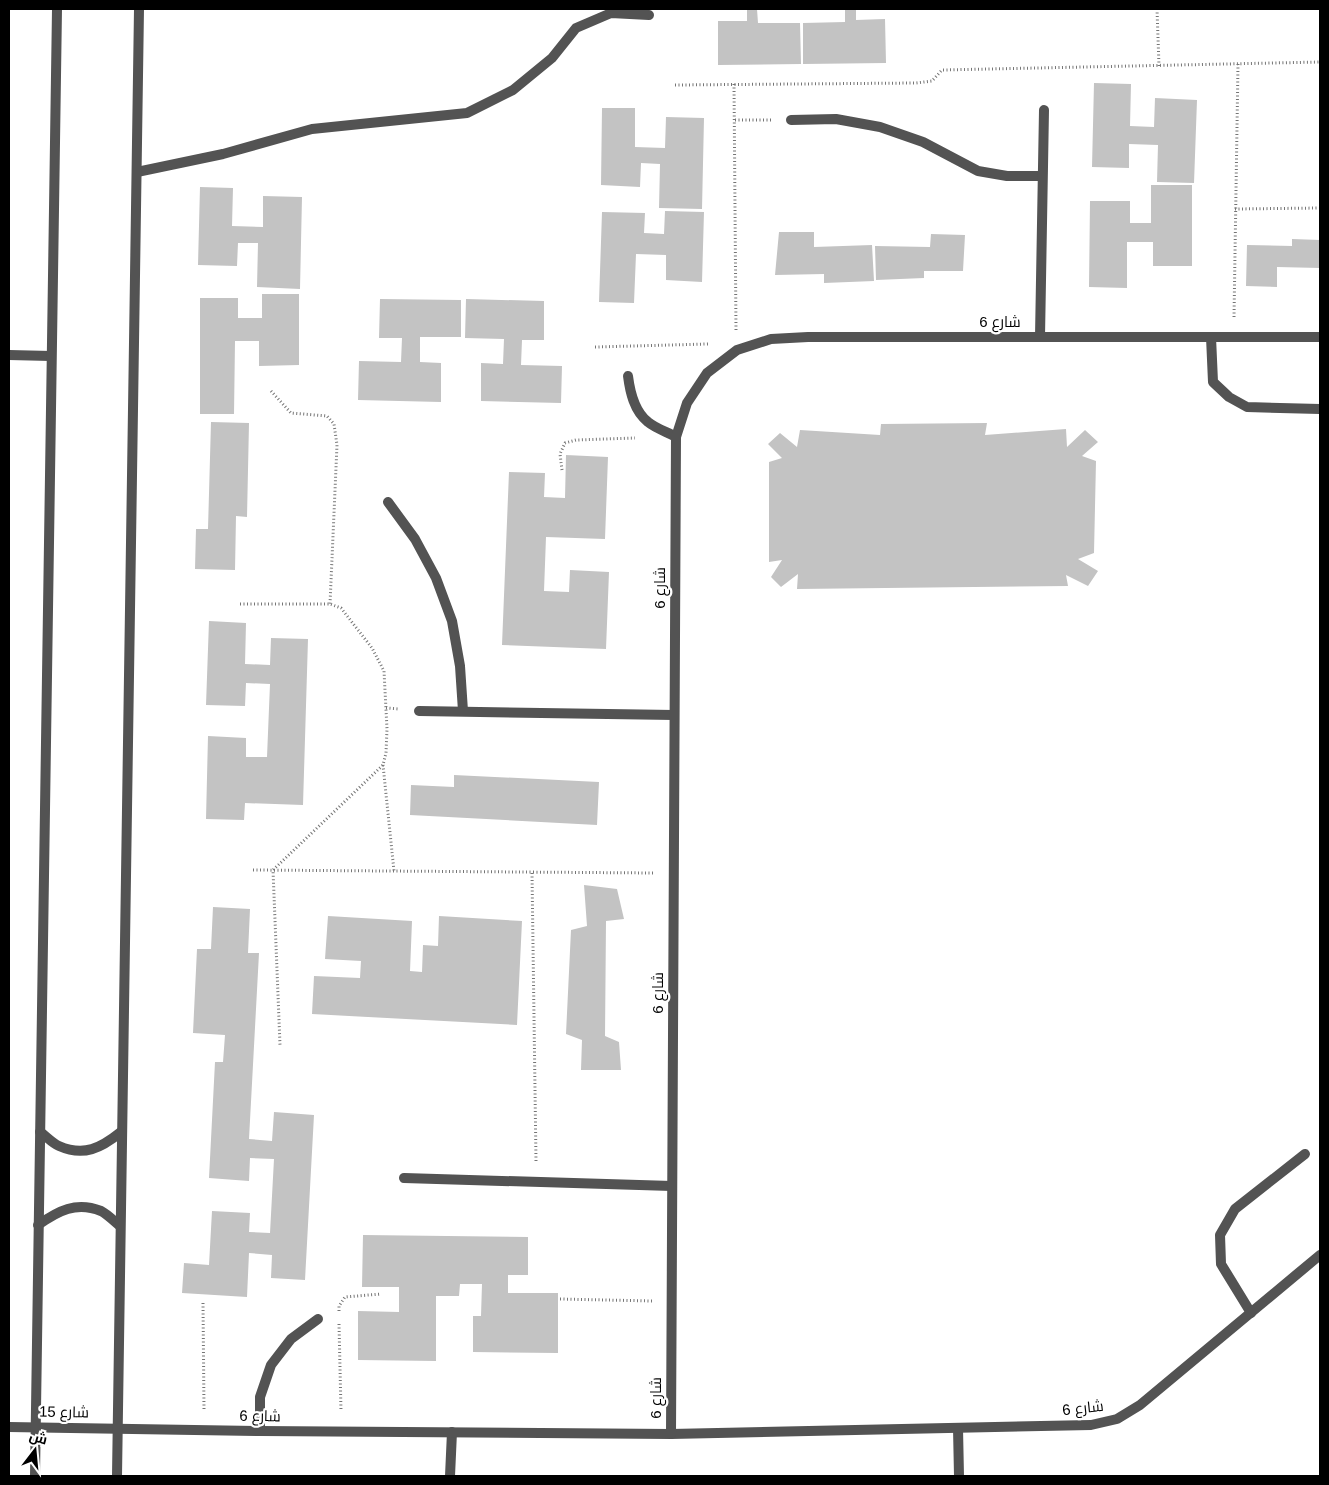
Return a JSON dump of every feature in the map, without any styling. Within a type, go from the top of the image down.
[{"type":"street","points":[[35,1476],[57,9]]},
{"type":"street","points":[[117,1476],[139,9]]},
{"type":"street","points":[[137,172],[223,154],[312,129],[467,113],[513,90],[552,58],[576,28],[610,13],[649,16]]},
{"type":"street","points":[[1040,337],[1044,110]]},
{"type":"street","points":[[791,120],[836,119],[880,127],[922,142],[978,172],[1007,176],[1042,176]]},
{"type":"street","points":[[1211,337],[1213,382],[1247,408],[1320,409]]},
{"type":"street","name":"شارع 6","points":[[671,1434],[676,437],[686,403],[708,373],[737,350],[771,339],[1320,337]]},
{"type":"street","points":[[9,355],[51,356]]},
{"type":"street","points":[[628,376],[630,393],[637,408],[647,422],[676,437]]},
{"type":"street","points":[[388,502],[415,538],[440,587],[452,621],[460,666],[462,711]]},
{"type":"street","points":[[419,711],[674,715]]},
{"type":"street","points":[[40,1132],[58,1146],[81,1151],[103,1146],[121,1132]]},
{"type":"street","points":[[1251,1313],[1221,1264],[1220,1235],[1234,1209],[1305,1154]]},
{"type":"street","points":[[404,1178],[672,1186]]},
{"type":"street","points":[[38,1225],[56,1212],[79,1207],[102,1212],[120,1226]]},
{"type":"street","name":"شارع 6","points":[[118,1428],[671,1434],[1090,1425],[1117,1419],[1140,1405],[1320,1255]]},
{"type":"street","points":[[260,1431],[260,1397],[271,1365],[291,1339],[318,1319]]},
{"type":"street","name":"شارع 15","points":[[9,1426],[118,1428]]},
{"type":"street","points":[[958,1428],[960,1476]]},
{"type":"street","points":[[450,1476],[452,1432]]},
{"type":"path","points":[[1157,9],[1159,66]]},
{"type":"path","points":[[675,84],[916,83],[932,81],[942,70],[1320,62]]},
{"type":"path","points":[[1234,337],[1238,64]]},
{"type":"path","points":[[734,84],[737,350]]},
{"type":"path","points":[[734,120],[791,120]]},
{"type":"path","points":[[1235,209],[1320,208]]},
{"type":"path","points":[[595,347],[709,344]]},
{"type":"path","points":[[271,391],[291,413],[327,416],[334,424],[337,445],[330,604]]},
{"type":"path","points":[[562,470],[560,454],[565,443],[576,440],[636,438]]},
{"type":"path","points":[[240,604],[330,604],[342,608],[372,648],[384,671],[387,730],[386,752],[383,765],[394,871]]},
{"type":"path","points":[[280,1045],[273,870],[383,765]]},
{"type":"path","points":[[253,870],[674,874]]},
{"type":"path","points":[[532,872],[536,1182]]},
{"type":"path","points":[[341,1431],[338,1306],[345,1297],[380,1294]]},
{"type":"path","points":[[560,1299],[672,1302]]},
{"type":"path","points":[[204,1303],[204,1430]]},
{"type":"building","points":[[747,9],[757,9],[758,23],[800,23],[801,64],[718,65],[718,21],[747,21]]},
{"type":"building","points":[[845,9],[856,9],[856,20],[885,19],[886,63],[803,64],[803,23],[845,22]]},
{"type":"building","points":[[1094,83],[1131,84],[1130,126],[1154,127],[1155,98],[1197,100],[1194,183],[1157,182],[1158,145],[1129,144],[1129,168],[1092,167]]},
{"type":"building","points":[[602,108],[635,108],[635,147],[665,148],[666,117],[704,118],[702,209],[659,208],[660,164],[641,163],[640,187],[601,185]]},
{"type":"building","points":[[1151,185],[1192,185],[1192,266],[1153,266],[1153,242],[1127,242],[1127,288],[1089,287],[1090,201],[1130,201],[1130,223],[1151,223]]},
{"type":"building","points":[[200,187],[233,188],[232,226],[263,227],[263,196],[302,197],[300,289],[257,287],[258,243],[238,243],[237,266],[198,265]]},
{"type":"building","points":[[665,211],[704,212],[702,282],[666,280],[666,255],[636,254],[634,303],[599,302],[602,212],[645,213],[644,233],[664,234]]},
{"type":"building","points":[[779,232],[814,232],[814,247],[872,245],[874,281],[824,283],[824,274],[775,275]]},
{"type":"building","points":[[931,234],[965,235],[963,271],[924,271],[924,278],[876,280],[875,246],[930,247]]},
{"type":"building","points":[[1292,239],[1320,240],[1320,268],[1277,267],[1277,287],[1246,286],[1247,245],[1292,246]]},
{"type":"building","points":[[262,294],[299,294],[299,365],[259,366],[259,341],[235,341],[234,414],[200,414],[200,298],[238,298],[238,318],[262,318]]},
{"type":"building","points":[[380,299],[461,300],[461,337],[420,337],[420,362],[441,363],[441,402],[358,400],[359,361],[401,362],[402,338],[379,338]]},
{"type":"building","points":[[466,299],[544,301],[544,340],[522,340],[521,365],[562,366],[561,403],[481,401],[481,363],[503,364],[504,339],[465,338]]},
{"type":"building","points":[[211,422],[249,423],[247,517],[236,516],[235,570],[195,569],[196,529],[208,529]]},
{"type":"building","points":[[987,423],[985,435],[1066,429],[1067,447],[1085,430],[1098,442],[1082,456],[1096,461],[1094,553],[1078,559],[1098,571],[1088,586],[1066,575],[1068,586],[797,589],[798,574],[781,587],[771,577],[782,560],[769,562],[769,462],[782,458],[768,444],[780,433],[797,447],[800,430],[880,435],[881,424]]},
{"type":"building","points":[[566,455],[608,457],[605,539],[546,537],[544,591],[569,592],[570,570],[609,572],[606,649],[502,645],[509,472],[545,473],[544,497],[565,498]]},
{"type":"building","points":[[209,621],[246,623],[245,664],[270,665],[271,638],[308,639],[303,805],[245,803],[244,820],[206,819],[208,736],[246,738],[246,757],[267,757],[270,684],[246,683],[245,706],[206,705]]},
{"type":"building","points":[[454,775],[599,782],[597,825],[410,815],[411,785],[454,787]]},
{"type":"building","points":[[584,885],[617,889],[624,919],[606,921],[605,1036],[619,1042],[621,1070],[581,1070],[582,1040],[566,1034],[571,930],[587,926]]},
{"type":"building","points":[[213,907],[250,909],[248,953],[259,953],[249,1139],[272,1141],[274,1112],[314,1115],[305,1280],[271,1278],[272,1255],[249,1253],[247,1297],[182,1293],[184,1263],[209,1265],[212,1211],[250,1213],[249,1232],[270,1233],[274,1159],[250,1158],[249,1181],[209,1178],[215,1062],[223,1062],[225,1035],[193,1033],[197,949],[211,949]]},
{"type":"building","points":[[328,916],[412,921],[410,971],[422,972],[423,945],[438,946],[439,916],[522,921],[517,1025],[312,1014],[314,976],[360,978],[361,961],[325,959]]},
{"type":"building","points":[[363,1235],[528,1237],[528,1275],[508,1275],[508,1293],[558,1293],[558,1353],[473,1352],[473,1316],[481,1316],[482,1284],[460,1284],[459,1296],[436,1296],[436,1361],[358,1360],[358,1311],[399,1312],[399,1287],[362,1287]]}]
